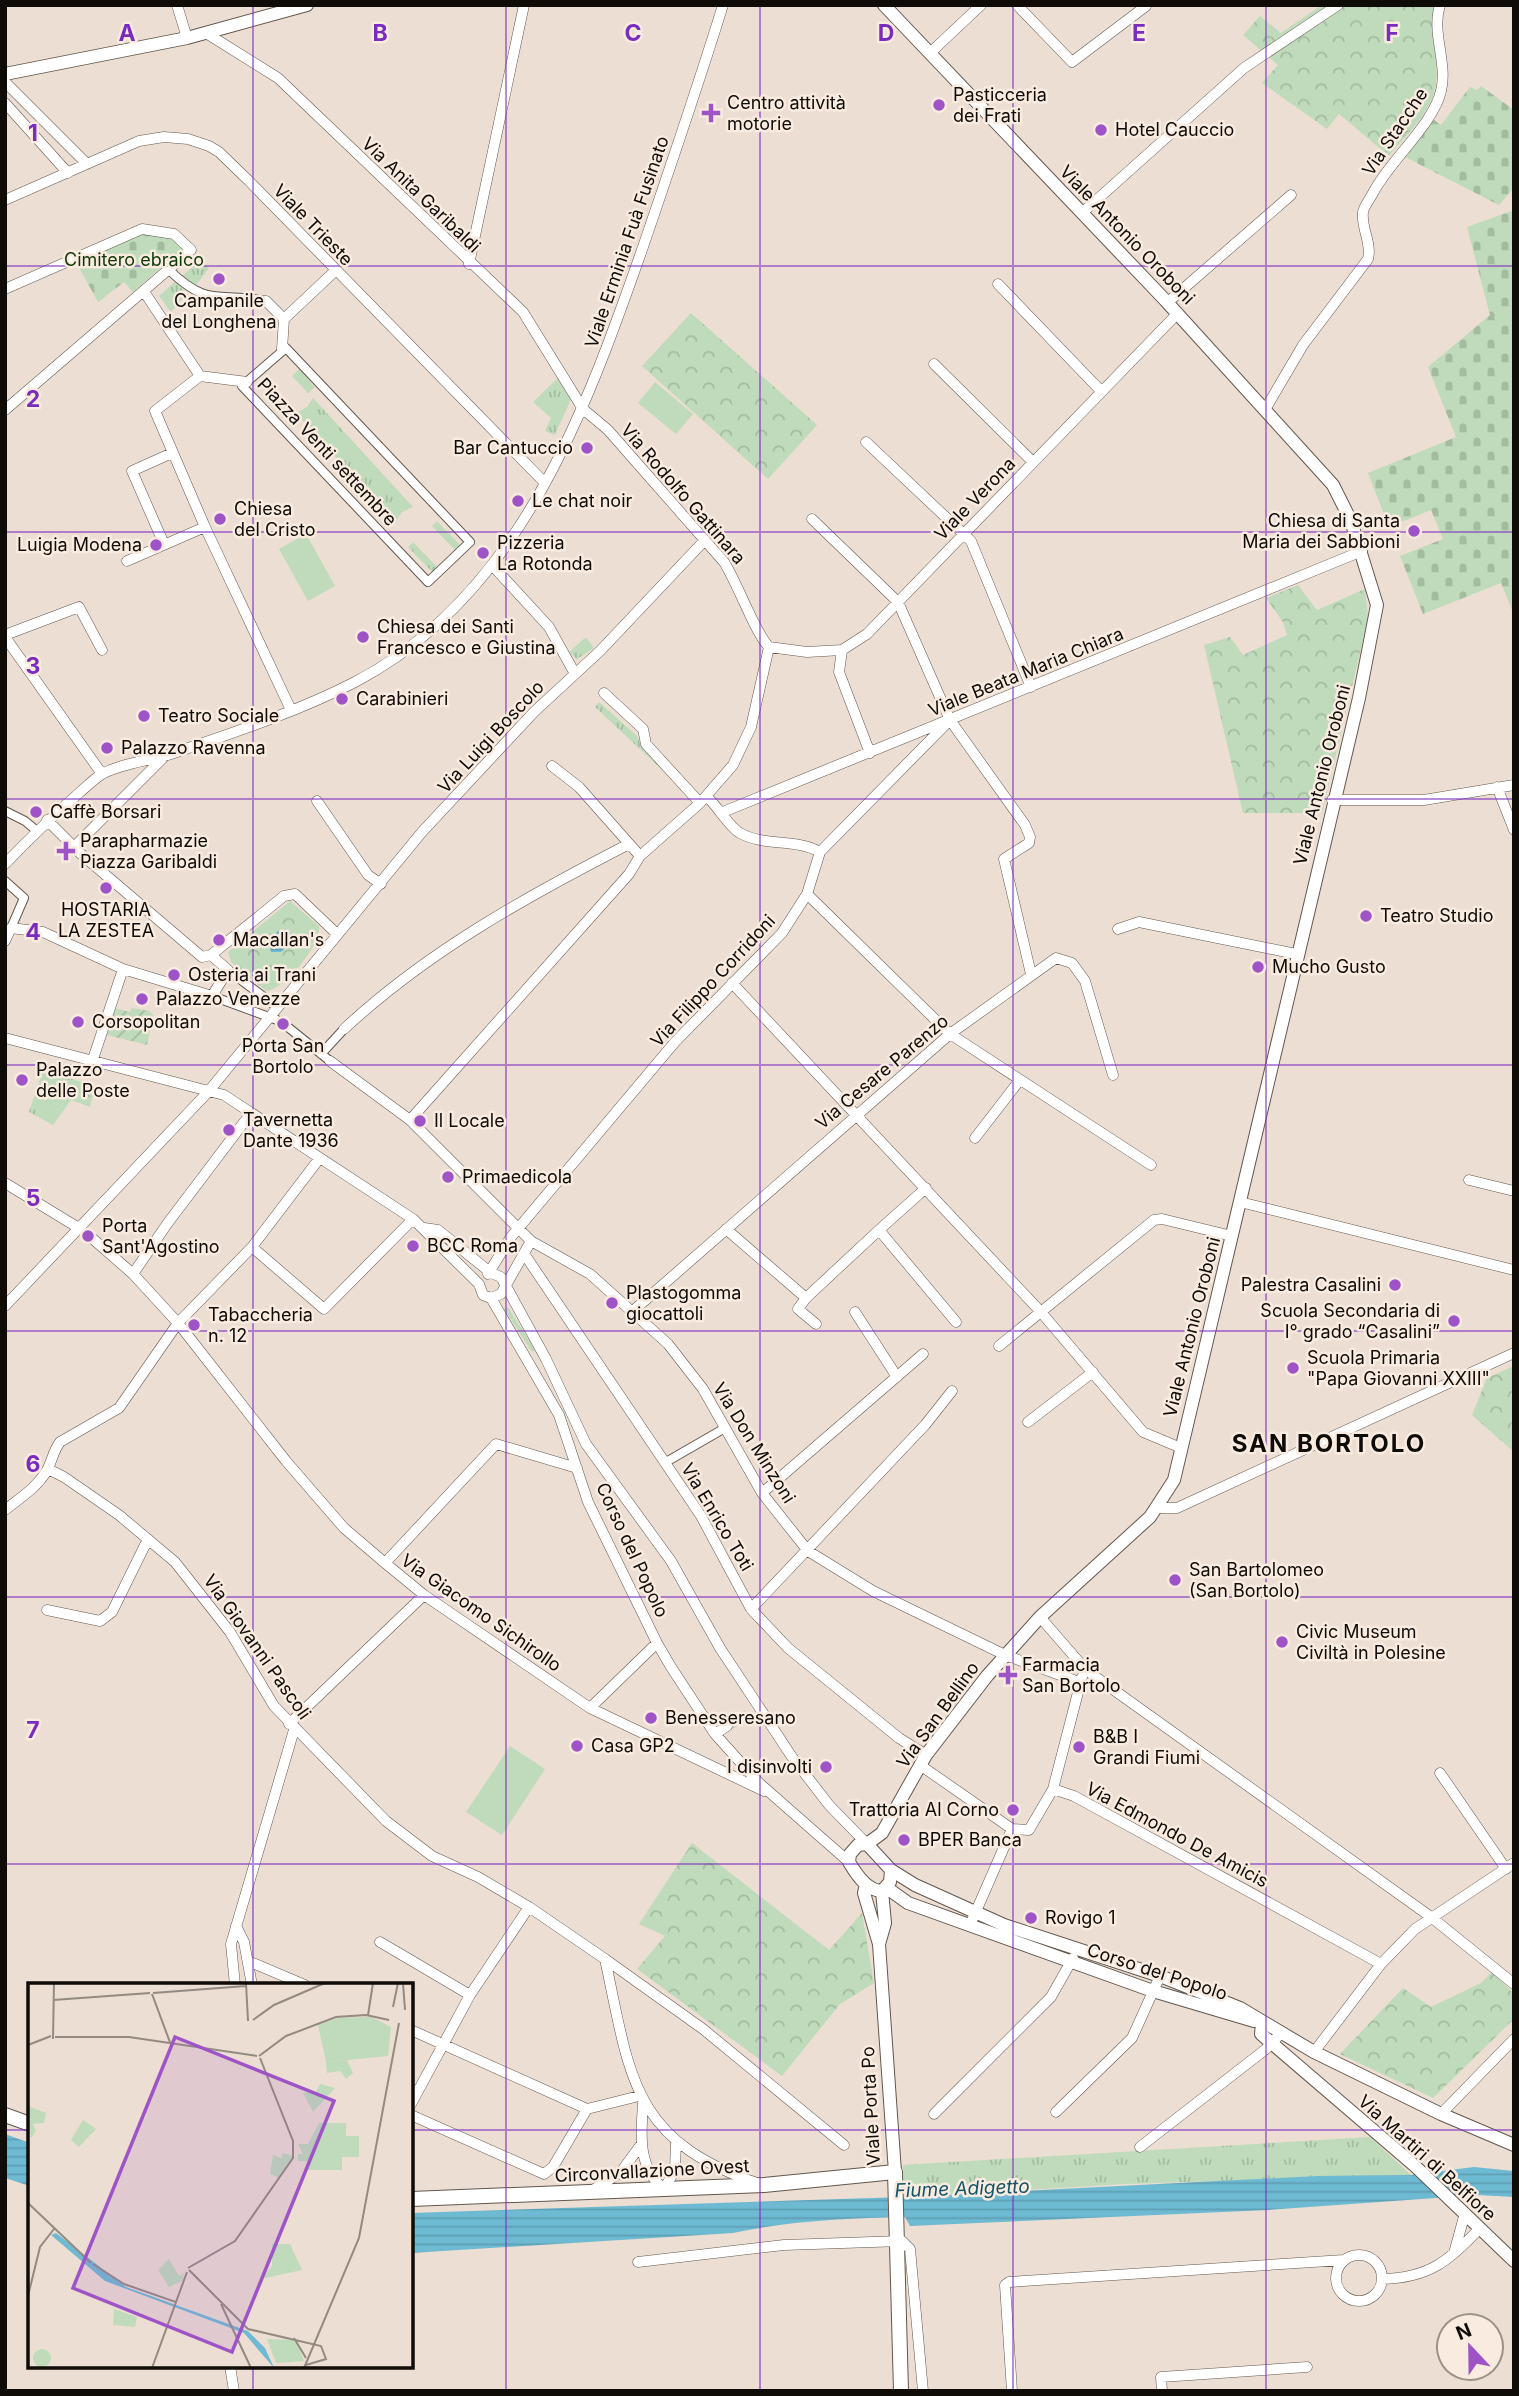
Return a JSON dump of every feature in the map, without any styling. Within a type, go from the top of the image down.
[{"type":"main road","points":[[8,2116],[28,2118]]},
{"type":"main road","points":[[8,2116],[28,2123]]},
{"type":"main road","name":"Circonvallazione Ovest","points":[[413,2199],[895,2178]]},
{"type":"main road","name":"Viale Porta Po","points":[[895,2178],[901,2391]]},
{"type":"street","points":[[177,5],[187,38]]},
{"type":"street","points":[[5,74],[187,38],[307,5]]},
{"type":"street","points":[[469,264],[524,5]]},
{"type":"street","name":"Viale Erminia Fuà Fusinato","points":[[102,774],[166,755],[291,710],[354,682],[408,651],[454,609],[492,565],[545,483],[583,409],[687,121],[723,5]]},
{"type":"street","name":"Viale Antonio Oroboni","points":[[884,5],[1168,302],[1334,485],[1347,511],[1372,582],[1376,618],[1174,1480],[1157,1508],[1040,1617],[1005,1656]]},
{"type":"street","points":[[930,53],[981,5]]},
{"type":"street","points":[[1017,5],[1072,62],[1146,5]]},
{"type":"street","points":[[1083,213],[1244,68],[1338,5]]},
{"type":"street","name":"Via Stacche","points":[[1266,408],[1303,345],[1368,259],[1370,250],[1363,212],[1383,174],[1429,116],[1440,94],[1440,5]]},
{"type":"street","name":"Via Anita Garibaldi","points":[[206,33],[278,78],[523,313],[583,409]]},
{"type":"street","points":[[5,82],[87,164]]},
{"type":"street","points":[[5,103],[68,173]]},
{"type":"street","name":"Viale Trieste","points":[[5,200],[152,138],[177,138],[209,146],[229,162],[545,483]]},
{"type":"street","points":[[1168,302],[1291,195]]},
{"type":"street","points":[[5,289],[142,229],[174,234],[191,250],[145,293],[5,410]]},
{"type":"street","points":[[169,271],[191,291],[206,297],[245,297],[266,301],[284,319]]},
{"type":"street","points":[[282,349],[284,319],[335,271]]},
{"type":"street","points":[[998,284],[1101,391]]},
{"type":"street","points":[[145,293],[200,376],[155,411],[205,527],[291,710]]},
{"type":"street","name":"Viale Verona","points":[[842,650],[867,634],[1178,313]]},
{"type":"street","name":"Piazza Venti settembre","points":[[286,348],[468,544],[428,582],[242,386],[286,348]]},
{"type":"street","points":[[934,364],[1033,462]]},
{"type":"street","name":"Piazza Venti settembre","points":[[200,376],[247,382]]},
{"type":"street","name":"Via Rodolfo Gattinara","points":[[583,409],[608,430],[705,540],[738,584],[762,639],[769,647]]},
{"type":"street","points":[[866,442],[971,541],[1031,687]]},
{"type":"street","points":[[164,544],[132,471],[173,453]]},
{"type":"street","points":[[431,506],[468,544]]},
{"type":"street","points":[[813,519],[898,602],[950,720],[1025,825],[1030,837],[1028,843],[1004,859],[1031,974]]},
{"type":"street","points":[[127,561],[205,527]]},
{"type":"street","name":"Via Luigi Boscolo","points":[[5,1306],[82,1230],[208,1092],[422,832],[573,672],[600,651],[705,540]]},
{"type":"street","name":"Piazza Venti settembre","points":[[394,541],[428,580]]},
{"type":"street","name":"Viale Beata Maria Chiara","points":[[723,812],[1362,551]]},
{"type":"street","points":[[492,565],[549,627],[573,672]]},
{"type":"street","points":[[5,864],[47,820],[102,774],[5,636],[79,607],[102,650]]},
{"type":"street","points":[[410,1121],[629,874],[640,856],[703,799],[733,765],[751,727],[769,647],[807,652],[842,650],[839,672],[870,753]]},
{"type":"street","points":[[604,693],[643,729],[646,744],[703,799],[723,812],[738,832],[764,841],[799,844],[820,852]]},
{"type":"street","name":"Via Filippo Corridoni","points":[[491,1273],[511,1237],[675,1042],[782,933],[807,894],[820,852],[950,720]]},
{"type":"street","points":[[74,847],[166,755]]},
{"type":"street","points":[[552,766],[579,788],[627,845],[640,856]]},
{"type":"street","points":[[1332,800],[1423,800],[1514,785]]},
{"type":"street","points":[[1497,787],[1514,830]]},
{"type":"street","points":[[317,801],[368,875],[381,884]]},
{"type":"street","points":[[5,811],[25,821],[37,831]]},
{"type":"street","points":[[47,820],[74,847],[202,957],[211,955],[284,895],[295,894],[337,934]]},
{"type":"street","points":[[289,1028],[325,1057],[344,1029],[381,995],[492,917],[627,845]]},
{"type":"street","points":[[5,881],[24,898],[8,925],[5,941]]},
{"type":"street","points":[[807,894],[950,1034],[1151,1165]]},
{"type":"street","points":[[1118,929],[1139,922],[1296,954]]},
{"type":"street","points":[[8,925],[43,932],[123,970],[274,1014]]},
{"type":"street","points":[[211,955],[274,1014]]},
{"type":"street","name":"Via Cesare Parenzo","points":[[634,1310],[950,1034],[1056,958],[1072,963],[1085,981],[1112,1074]]},
{"type":"street","points":[[92,1062],[123,970]]},
{"type":"street","points":[[212,996],[228,970]]},
{"type":"street","points":[[732,983],[1040,1311],[1143,1432],[1181,1448]]},
{"type":"street","name":"Corso del Popolo","points":[[5,1038],[224,1095],[424,1228],[479,1284],[481,1292],[491,1298],[559,1415],[588,1502],[657,1643],[715,1734],[769,1793],[849,1862]]},
{"type":"street","name":"Via Don Minzoni","points":[[325,1057],[410,1121],[531,1241],[590,1274],[634,1310],[668,1344],[703,1390],[762,1493],[808,1551],[873,1591],[1005,1656],[1079,1682]]},
{"type":"street","points":[[975,1138],[1019,1081]]},
{"type":"street","points":[[133,1274],[175,1213],[251,1113]]},
{"type":"street","points":[[5,1510],[32,1489],[48,1469],[53,1450],[60,1442],[119,1408],[178,1323],[252,1247],[319,1159]]},
{"type":"street","points":[[1469,1180],[1514,1191]]},
{"type":"street","points":[[5,1183],[82,1230]]},
{"type":"street","points":[[816,1324],[798,1309],[806,1298],[926,1188]]},
{"type":"street","points":[[1240,1202],[1514,1270]]},
{"type":"street","points":[[252,1247],[324,1309],[414,1219]]},
{"type":"street","points":[[999,1346],[1154,1220],[1162,1219],[1232,1236]]},
{"type":"street","name":"Corso del Popolo","points":[[424,1228],[438,1230],[491,1273],[501,1277],[504,1287],[546,1359],[586,1444],[671,1561],[759,1709],[829,1805],[867,1844]]},
{"type":"street","points":[[726,1229],[806,1298]]},
{"type":"street","points":[[879,1230],[956,1322]]},
{"type":"street","name":"Via Giacomo Sichirollo","points":[[93,1239],[133,1274],[178,1323],[286,1461],[344,1528],[424,1595],[590,1708],[769,1793]]},
{"type":"street","points":[[491,1298],[501,1294],[531,1241]]},
{"type":"street","name":"Via Enrico Toti","points":[[525,1255],[701,1516],[751,1609],[788,1648],[923,1760],[1012,1829]]},
{"type":"street","points":[[479,1284],[483,1276],[491,1273]]},
{"type":"street","points":[[855,1312],[897,1377]]},
{"type":"street","points":[[1157,1508],[1177,1508],[1514,1353]]},
{"type":"street","points":[[762,1493],[923,1354]]},
{"type":"street","points":[[1028,1422],[1093,1372]]},
{"type":"street","points":[[751,1609],[925,1425],[952,1391]]},
{"type":"street","points":[[666,1462],[725,1428]]},
{"type":"street","points":[[385,1563],[496,1444],[577,1468]]},
{"type":"street","name":"Via Giovanni Pascoli","points":[[48,1469],[64,1477],[176,1562],[230,1632],[274,1706],[291,1727],[386,1821],[432,1856],[478,1877],[529,1907],[605,1959],[766,2078],[844,2146]]},
{"type":"street","points":[[47,1610],[100,1621],[112,1612],[148,1539]]},
{"type":"street","points":[[235,1983],[231,1944],[291,1727],[424,1595]]},
{"type":"street","points":[[1040,1617],[1086,1670],[1431,1917],[1514,1984]]},
{"type":"street","points":[[590,1708],[657,1643]]},
{"type":"street","name":"Via San Bellino","points":[[877,1854],[882,1833],[923,1760],[1005,1656]]},
{"type":"street","points":[[970,1926],[1012,1829],[1029,1830],[1053,1789],[1071,1710],[1079,1682],[1086,1670]]},
{"type":"street","points":[[747,1715],[759,1709]]},
{"type":"street","points":[[715,1734],[727,1726]]},
{"type":"street","points":[[1316,2083],[1310,2066],[1314,2052],[1381,1964],[1431,1917],[1510,1866],[1440,1773]]},
{"type":"street","name":"Via Edmondo De Amicis","points":[[1053,1789],[1074,1796],[1381,1964]]},
{"type":"street","name":"Via San Bellino","points":[[849,1862],[850,1854],[858,1844],[867,1844],[882,1833]]},
{"type":"street","points":[[867,1844],[891,1870]]},
{"type":"street","points":[[849,1862],[866,1884]]},
{"type":"street","name":"Corso del Popolo","points":[[891,1870],[974,1912],[1160,1976],[1240,2008],[1262,2024]]},
{"type":"street","name":"Viale Porta Po","points":[[879,1944],[885,1923],[884,1889],[891,1870]]},
{"type":"street","name":"Corso del Popolo","points":[[866,1884],[876,1891],[884,1889],[908,1903],[1153,1991],[1262,2024],[1441,2114],[1514,2145]]},
{"type":"street","name":"Viale Porta Po","points":[[866,1884],[864,1893],[879,1944],[895,2178]]},
{"type":"street","points":[[885,1923],[893,1911],[908,1903]]},
{"type":"street","points":[[413,2100],[470,1996],[529,1907]]},
{"type":"street","points":[[236,1926],[248,1961],[252,1983]]},
{"type":"street","points":[[380,1941],[470,1996]]},
{"type":"street","points":[[934,2114],[1051,1997],[1072,1962],[1077,1948]]},
{"type":"street","points":[[605,1959],[630,2072],[641,2100],[676,2141],[717,2166],[764,2185]]},
{"type":"street","points":[[248,1961],[300,1983]]},
{"type":"street","points":[[1056,2112],[1132,2038],[1160,1976]]},
{"type":"street","name":"Via Martiri di Belfiore","points":[[1262,2024],[1261,2035],[1415,2166],[1514,2261]]},
{"type":"street","points":[[413,2031],[587,2109],[641,2100]]},
{"type":"street","points":[[1140,2147],[1272,2043],[1281,2033]]},
{"type":"street","points":[[1441,2114],[1514,2039]]},
{"type":"street","points":[[641,2100],[640,2146],[652,2175],[664,2189],[675,2171],[676,2141]]},
{"type":"street","points":[[413,2116],[544,2174],[553,2167],[587,2109]]},
{"type":"street","points":[[588,2193],[621,2172],[640,2146]]},
{"type":"street","points":[[1453,2255],[1465,2213]]},
{"type":"street","points":[[1382,2279],[1417,2276],[1441,2264],[1480,2228]]},
{"type":"street","points":[[638,2262],[784,2245],[898,2236],[909,2249],[923,2391]]},
{"type":"street","points":[[1366,2255],[1378,2264],[1381,2286],[1371,2298],[1356,2301],[1342,2294],[1335,2281],[1338,2265],[1344,2260],[1350,2256],[1366,2255]]},
{"type":"street","points":[[1012,2391],[1005,2285],[1009,2282],[1344,2260]]},
{"type":"street","points":[[1162,2391],[1161,2377],[1307,2367]]},
{"type":"street","points":[[230,2368],[234,2391]]},
{"type":"green space","points":[[1322,5],[1435,5],[1437,72],[1434,93],[1421,118],[1389,156],[1339,114],[1327,129],[1262,83],[1278,65],[1243,35],[1260,16],[1281,33]]},
{"type":"green space","points":[[1481,86],[1514,110],[1514,188],[1499,205],[1401,155],[1430,117],[1441,125],[1470,87],[1477,90]]},
{"type":"green space","points":[[1514,210],[1514,615],[1501,583],[1423,614],[1400,556],[1443,539],[1431,510],[1389,527],[1368,473],[1456,437],[1428,367],[1490,315],[1467,227]]},
{"type":"green space","name":"Cimitero ebraico","points":[[145,233],[172,238],[183,248],[133,292],[124,282],[98,302],[76,262]]},
{"type":"green space","points":[[200,260],[209,268],[194,288],[182,276]]},
{"type":"green space","points":[[176,281],[187,294],[171,312],[159,296]]},
{"type":"green space","points":[[691,313],[817,425],[768,479],[642,366]]},
{"type":"green space","points":[[299,369],[315,387],[308,393],[292,376]]},
{"type":"green space","points":[[559,377],[572,397],[555,435],[545,431],[551,418],[533,402]]},
{"type":"green space","points":[[655,382],[693,414],[676,434],[638,403]]},
{"type":"green space","points":[[313,398],[413,507],[402,512],[395,523],[296,413],[307,407]]},
{"type":"green space","points":[[437,521],[461,546],[456,551],[432,526]]},
{"type":"green space","points":[[306,534],[335,586],[308,601],[279,549]]},
{"type":"green space","points":[[413,542],[437,567],[432,572],[408,547]]},
{"type":"green space","points":[[1298,585],[1317,610],[1365,589],[1368,616],[1322,813],[1243,813],[1204,645],[1230,637],[1243,655],[1287,635],[1283,622],[1266,598]]},
{"type":"green space","points":[[586,637],[594,648],[577,659],[569,652]]},
{"type":"green space","points":[[599,702],[637,736],[641,745],[688,794],[595,707]]},
{"type":"green space","points":[[290,901],[319,926],[318,934],[315,944],[291,975],[274,989],[266,991],[231,962],[228,952]]},
{"type":"green space","points":[[114,1008],[130,1012],[132,1008],[149,1011],[153,1015],[147,1045],[107,1035]]},
{"type":"green space","points":[[43,1070],[95,1086],[90,1107],[71,1100],[53,1125],[29,1112]]},
{"type":"green space","points":[[508,1307],[535,1350],[532,1352],[504,1309]]},
{"type":"green space","points":[[1514,1366],[1514,1452],[1472,1415],[1487,1378]]},
{"type":"green space","points":[[510,1746],[545,1769],[502,1835],[466,1812]]},
{"type":"green space","points":[[692,1843],[829,1950],[862,1913],[874,1983],[840,2004],[782,2076],[637,1969],[665,1936],[639,1924]]},
{"type":"green space","points":[[1492,1972],[1514,1994],[1514,2019],[1433,2098],[1340,2054],[1403,1988],[1431,2007],[1481,1983]]},
{"type":"green space","points":[[1370,2137],[1411,2175],[1126,2184],[904,2197],[903,2165]]},
{"type":"water","points":[[286,929],[291,934],[291,941],[281,952],[271,952],[269,941],[278,931]]},
{"type":"water","points":[[5,2134],[28,2142],[28,2185],[5,2178]]},
{"type":"water","points":[[1474,2167],[1514,2171],[1514,2197],[1478,2195],[1268,2210],[910,2226],[905,2217],[862,2218],[797,2223],[733,2233],[413,2253],[413,2213],[904,2197],[1317,2176],[1411,2175]]},
{"type":"tunnel","points":[[727,1726],[747,1715]]},
{"type":"place","name":"Pasticceria dei Frati","points":[[939,105]]},
{"type":"place","name":"Centro attività motorie","points":[[711,113]]},
{"type":"place","name":"Hotel Cauccio","points":[[1101,130]]},
{"type":"place","name":"Campanile del Longhena","points":[[219,279]]},
{"type":"place","name":"Bar Cantuccio","points":[[587,448]]},
{"type":"place","name":"Le chat noir","points":[[518,501]]},
{"type":"place","name":"Chiesa del Cristo","points":[[220,519]]},
{"type":"place","name":"Chiesa di Santa Maria dei Sabbioni","points":[[1414,531]]},
{"type":"place","name":"Luigia Modena","points":[[156,545]]},
{"type":"place","name":"Pizzeria La Rotonda","points":[[483,553]]},
{"type":"place","name":"Chiesa dei Santi Francesco e Giustina","points":[[363,637]]},
{"type":"place","name":"Carabinieri","points":[[342,699]]},
{"type":"place","name":"Teatro Sociale","points":[[144,716]]},
{"type":"place","name":"Palazzo Ravenna","points":[[107,748]]},
{"type":"place","name":"Caffè Borsari","points":[[36,812]]},
{"type":"place","name":"Parapharmazie Piazza Garibaldi","points":[[66,851]]},
{"type":"place","name":"HOSTARIA LA ZESTEA","points":[[106,888]]},
{"type":"place","name":"Teatro Studio","points":[[1366,916]]},
{"type":"place","name":"Macallan's","points":[[219,940]]},
{"type":"place","name":"Mucho Gusto","points":[[1258,967]]},
{"type":"place","name":"Osteria ai Trani","points":[[174,975]]},
{"type":"place","name":"Palazzo Venezze","points":[[142,999]]},
{"type":"place","name":"Corsopolitan","points":[[78,1022]]},
{"type":"place","name":"Porta San Bortolo","points":[[283,1024]]},
{"type":"place","name":"Palazzo delle Poste","points":[[22,1080]]},
{"type":"place","name":"Il Locale","points":[[420,1121]]},
{"type":"place","name":"Tavernetta Dante 1936","points":[[229,1130]]},
{"type":"place","name":"Primaedicola","points":[[448,1177]]},
{"type":"place","name":"Porta Sant'Agostino","points":[[88,1236]]},
{"type":"place","name":"BCC Roma","points":[[413,1246]]},
{"type":"place","name":"Palestra Casalini","points":[[1395,1285]]},
{"type":"place","name":"Plastogomma giocattoli","points":[[612,1303]]},
{"type":"place","name":"Scuola Secondaria di I° grado “Casalini”","points":[[1454,1321]]},
{"type":"place","name":"Tabaccheria n. 12","points":[[194,1325]]},
{"type":"place","name":"Scuola Primaria \"Papa Giovanni XXIII\"","points":[[1293,1368]]},
{"type":"place","name":"San Bartolomeo (San Bortolo)","points":[[1175,1580]]},
{"type":"place","name":"Civic Museum Civiltà in Polesine","points":[[1282,1642]]},
{"type":"place","name":"Farmacia San Bortolo","points":[[1008,1675]]},
{"type":"place","name":"Benesseresano","points":[[651,1718]]},
{"type":"place","name":"Casa GP2","points":[[577,1746]]},
{"type":"place","name":"B&B I Grandi Fiumi","points":[[1079,1747]]},
{"type":"place","name":"I disinvolti","points":[[826,1767]]},
{"type":"place","name":"Trattoria Al Corno","points":[[1013,1810]]},
{"type":"place","name":"BPER Banca","points":[[904,1840]]},
{"type":"place","name":"Rovigo 1","points":[[1031,1918]]},
{"type":"district","name":"SAN BORTOLO","points":[[1329,1444]]},
{"type":"water label","name":"Fiume Adigetto","points":[[962,2188]]}]
